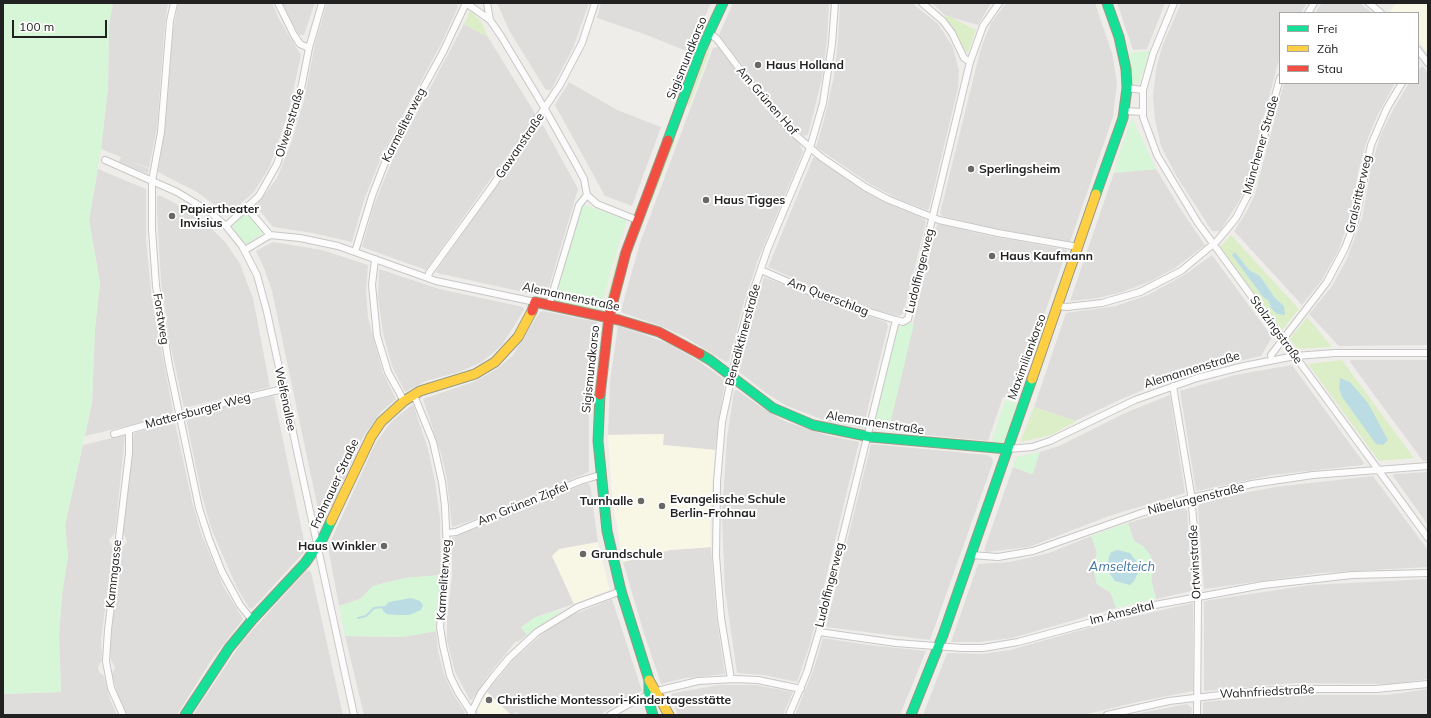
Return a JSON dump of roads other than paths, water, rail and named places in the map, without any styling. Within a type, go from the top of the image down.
[{"type":"street","name":"Forstweg","points":[[174,3],[170,21],[161,132],[152,181],[152,229],[156,286],[179,416],[199,508],[222,572],[240,605],[252,620]]},
{"type":"street","points":[[278,3],[300,44],[309,48]]},
{"type":"street","name":"Olwenstraße","points":[[226,226],[247,208],[264,189],[282,154],[299,100],[309,48],[322,3]]},
{"type":"street","points":[[466,3],[490,20]]},
{"type":"street","name":"Karmeliterweg","points":[[355,252],[372,196],[391,147],[443,52],[466,3]]},
{"type":"street","points":[[487,3],[490,20],[545,109],[584,179],[587,195],[597,204],[637,220]]},
{"type":"street","name":"Gawanstraße","points":[[428,278],[430,273],[473,214],[545,109],[582,43],[595,3]]},
{"type":"street","name":"Sigismundkorso","points":[[653,715],[653,693],[621,592],[608,536],[600,476],[598,399],[609,317],[623,262],[637,220],[709,33],[723,3]]},
{"type":"street","name":"Benediktinerstraße","points":[[731,679],[721,618],[716,556],[716,509],[722,422],[731,375],[741,335],[761,270],[810,148],[828,77],[835,3]]},
{"type":"street","points":[[922,3],[943,21],[952,32],[964,58],[970,62]]},
{"type":"street","name":"Ludolfingerweg","points":[[789,715],[801,689],[818,632],[896,320],[906,322],[908,319],[970,62],[983,26],[999,3]]},
{"type":"street","name":"Maximiliankorso","points":[[911,715],[939,646],[1125,110],[1127,88],[1126,69],[1119,37],[1107,3]]},
{"type":"street","name":"Stolzingstraße","points":[[1174,3],[1153,54],[1143,94],[1142,112],[1150,137],[1168,174],[1214,245],[1428,538]]},
{"type":"street","points":[[1309,12],[1314,3]]},
{"type":"street","points":[[1369,3],[1380,12]]},
{"type":"street","name":"Am Grünen Hof","points":[[709,33],[717,39],[773,112],[810,148],[844,174],[865,187],[887,199],[933,218],[998,233],[1078,247]]},
{"type":"street","points":[[1419,51],[1428,63]]},
{"type":"street","points":[[1419,62],[1423,57]]},
{"type":"street","name":"Münchener Straße","points":[[1058,306],[1067,307],[1102,303],[1140,292],[1181,271],[1214,245],[1232,224],[1249,193],[1279,82]]},
{"type":"street","name":"Gralsritterweg","points":[[1272,360],[1271,355],[1327,282],[1345,248],[1355,222],[1371,145],[1387,108],[1401,84]]},
{"type":"street","points":[[1127,88],[1143,94]]},
{"type":"street","points":[[1125,110],[1142,112]]},
{"type":"street","name":"Welfenallee","points":[[105,160],[192,200],[226,226],[245,250],[260,285],[354,715]]},
{"type":"street","points":[[549,305],[579,206],[587,195]]},
{"type":"street","points":[[245,250],[270,235],[247,208]]},
{"type":"street","name":"Alemannenstraße","points":[[270,235],[325,243],[428,278],[470,289],[609,317],[641,326],[673,339],[710,360],[762,400],[800,420],[827,429],[866,436],[937,444],[1008,449],[1032,447],[1050,441],[1135,400],[1225,370],[1272,360],[1295,356],[1335,353],[1428,353]]},
{"type":"street","points":[[375,260],[372,285],[377,336],[388,372],[404,401]]},
{"type":"street","name":"Am Querschlag","points":[[761,270],[827,299],[896,320]]},
{"type":"street","name":"Frohnauer Straße","points":[[185,715],[218,662],[252,620],[305,563],[317,547],[335,517],[371,437],[389,413],[414,395],[430,388],[475,374],[495,362],[518,337],[535,302]]},
{"type":"street","name":"Ortwinstraße","points":[[1174,386],[1191,498],[1198,596],[1197,715]]},
{"type":"street","name":"Mattersburger Weg","points":[[114,434],[283,389]]},
{"type":"street","name":"Karmeliterweg","points":[[414,395],[433,442],[442,482],[447,533],[446,574],[440,627],[443,646],[450,676],[471,714]]},
{"type":"street","name":"Kammgasse","points":[[122,715],[111,688],[106,661],[111,601],[129,453],[129,430]]},
{"type":"street","name":"Nibelungenstraße","points":[[971,555],[979,557],[998,557],[1033,551],[1126,517],[1191,498],[1252,484],[1313,475],[1428,466]]},
{"type":"street","name":"Am Grünen Zipfel","points":[[447,533],[456,532],[580,481],[600,476]]},
{"type":"street","name":"Im Amseltal","points":[[818,632],[890,642],[983,648],[1004,645],[1122,613],[1198,596],[1263,585],[1352,575],[1428,573]]},
{"type":"street","points":[[471,714],[481,693],[509,658],[537,632],[578,607],[621,592]]},
{"type":"street","points":[[610,715],[653,693],[698,681],[731,679],[758,680],[801,689]]},
{"type":"street","name":"Wahnfriedstraße","points":[[1107,715],[1145,705],[1198,697],[1286,689],[1393,689],[1428,684]]},
{"type":"street","points":[[653,693],[669,715]]},
{"type":"water","points":[[1235,252],[1249,270],[1260,276],[1275,298],[1284,306],[1285,315],[1277,314],[1271,308],[1269,301],[1263,297],[1232,255]]},
{"type":"water","points":[[1340,378],[1350,382],[1368,403],[1388,440],[1383,445],[1376,444],[1342,397],[1339,388]]},
{"type":"water","name":"Amselteich","points":[[1118,550],[1130,553],[1137,562],[1138,573],[1130,585],[1115,581],[1107,570],[1111,552]]},
{"type":"water","points":[[411,598],[420,601],[423,605],[421,610],[409,615],[396,615],[386,614],[382,609],[389,602]]},
{"type":"waterway","points":[[358,618],[366,616],[374,608],[385,607]]},
{"type":"place","name":"Haus Holland","points":[[758,65]]},
{"type":"place","name":"Sperlingsheim","points":[[971,169]]},
{"type":"place","name":"Haus Tigges","points":[[706,200]]},
{"type":"place","name":"Papiertheater Invisius","points":[[172,216]]},
{"type":"place","name":"Haus Kaufmann","points":[[992,256]]},
{"type":"place","name":"Turnhalle","points":[[641,501]]},
{"type":"place","name":"Evangelische Schule Berlin-Frohnau","points":[[662,506]]},
{"type":"place","name":"Haus Winkler","points":[[384,546]]},
{"type":"place","name":"Grundschule","points":[[583,554]]},
{"type":"place","name":"Christliche Montessori-Kindertagesstätte","points":[[489,700]]}]
